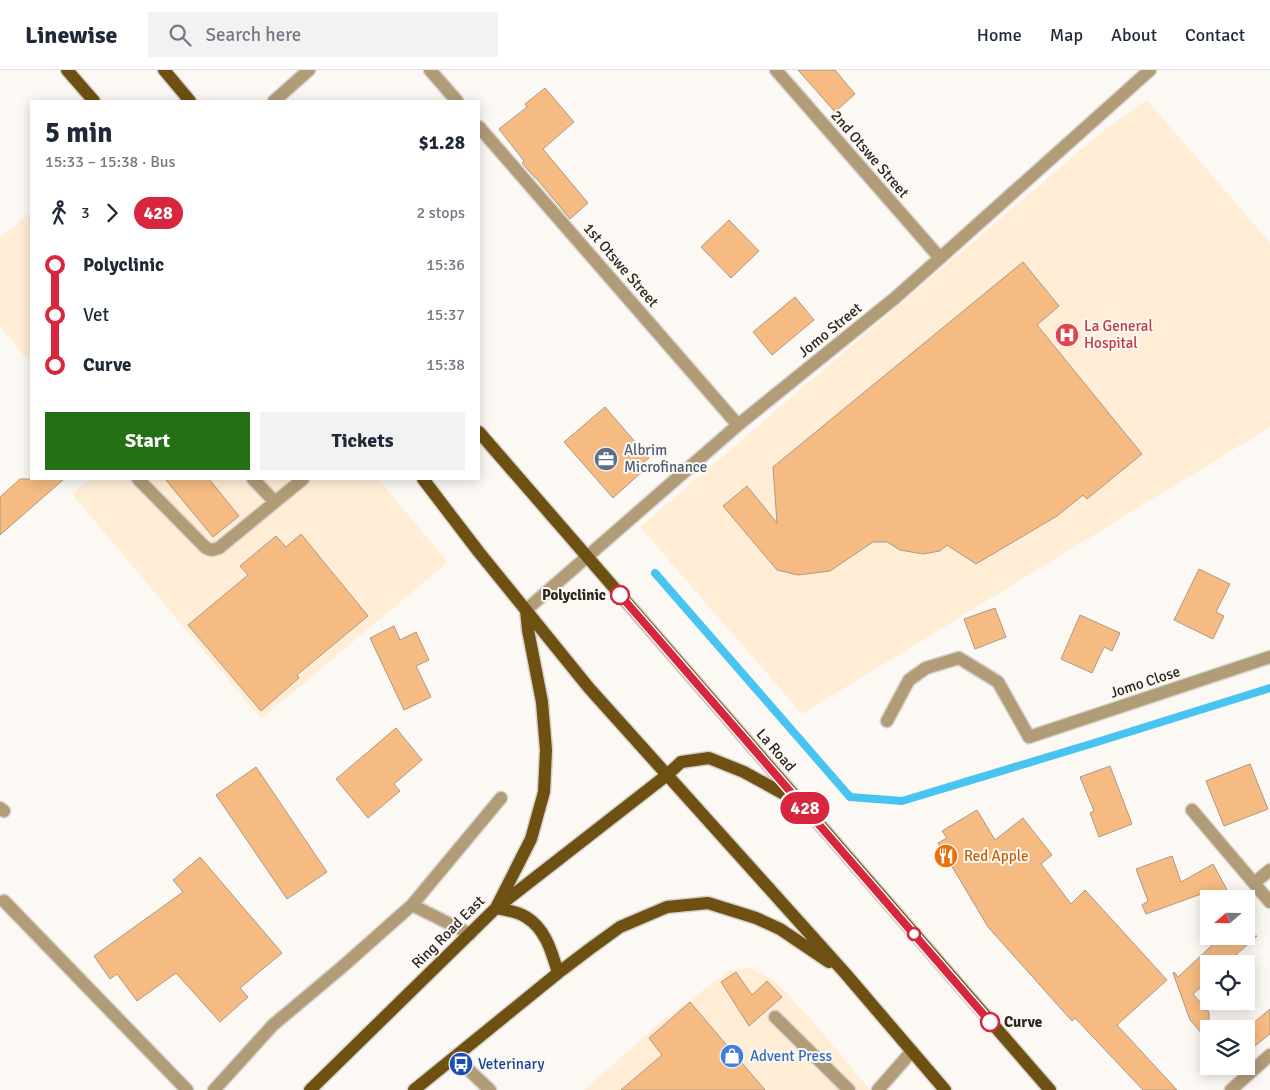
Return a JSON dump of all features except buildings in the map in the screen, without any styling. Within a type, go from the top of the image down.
[{"type":"main road","points":[[67,70],[93,100]]},
{"type":"main road","points":[[164,70],[189,100]]},
{"type":"main road","name":"La Road","points":[[480,433],[1050,1090]]},
{"type":"main road","points":[[424,480],[478,551],[589,688],[845,973],[944,1090]]},
{"type":"main road","name":"Ring Road East","points":[[310,1090],[496,908],[531,839],[544,792],[546,750],[542,702],[526,610]]},
{"type":"main road","points":[[496,908],[667,775],[681,762],[709,758],[744,772],[801,803]]},
{"type":"main road","points":[[414,1090],[558,973],[620,928],[667,907],[708,903],[756,918],[780,929],[845,973]]},
{"type":"main road","points":[[496,908],[526,917],[539,928],[551,948],[558,973]]},
{"type":"street","points":[[275,100],[309,70]]},
{"type":"street","points":[[430,70],[456,100]]},
{"type":"street","name":"2nd Otswe Street","points":[[776,70],[940,258]]},
{"type":"street","name":"Jomo Street","points":[[526,610],[738,425],[895,298],[1142,73]]},
{"type":"street","name":"1st Otswe Street","points":[[480,128],[738,425]]},
{"type":"street","points":[[139,480],[206,548],[212,550],[219,548],[302,480]]},
{"type":"street","points":[[254,480],[275,502]]},
{"type":"street","name":"Jomo Close","points":[[887,721],[909,680],[926,668],[959,658],[998,682],[1030,736],[1270,658]]},
{"type":"street","points":[[214,1090],[273,1025],[342,968],[412,905],[501,798]]},
{"type":"street","points":[[1192,810],[1270,902]]},
{"type":"street","points":[[1254,883],[1270,870]]},
{"type":"street","points":[[4,901],[187,1090]]},
{"type":"street","points":[[412,905],[470,934]]},
{"type":"street","points":[[776,1017],[849,1090]]},
{"type":"street","points":[[878,1090],[912,1051]]},
{"type":"street","points":[[1231,1090],[1270,1055]]},
{"type":"street","points":[[455,1057],[490,1090]]},
{"type":"shaded area","name":"La General Hospital","points":[[1147,100],[1270,243],[1270,427],[802,714],[640,527],[1104,130]]},
{"type":"shaded area","points":[[30,213],[30,363],[0,326],[0,238]]},
{"type":"shaded area","points":[[89,480],[379,480],[448,562],[261,719],[72,494]]},
{"type":"shaded area","name":"Advent Press","points":[[750,968],[775,981],[808,1016],[870,1090],[584,1090],[661,1022],[730,970]]},
{"type":"waterway","points":[[655,573],[850,797],[902,801],[1270,688]]},
{"type":"bus line","name":"428","points":[[620,595],[990,1022]]},
{"type":"place","name":"La General Hospital","points":[[1067,335]]},
{"type":"place","name":"Albrim Microfinance","points":[[606,459]]},
{"type":"place","name":"Polyclinic","points":[[620,595]]},
{"type":"place","name":"Red Apple","points":[[946,856]]},
{"type":"place","name":"Curve","points":[[990,1022]]},
{"type":"place","name":"Advent Press","points":[[732,1056]]},
{"type":"place","name":"Veterinary","points":[[461,1064]]}]
